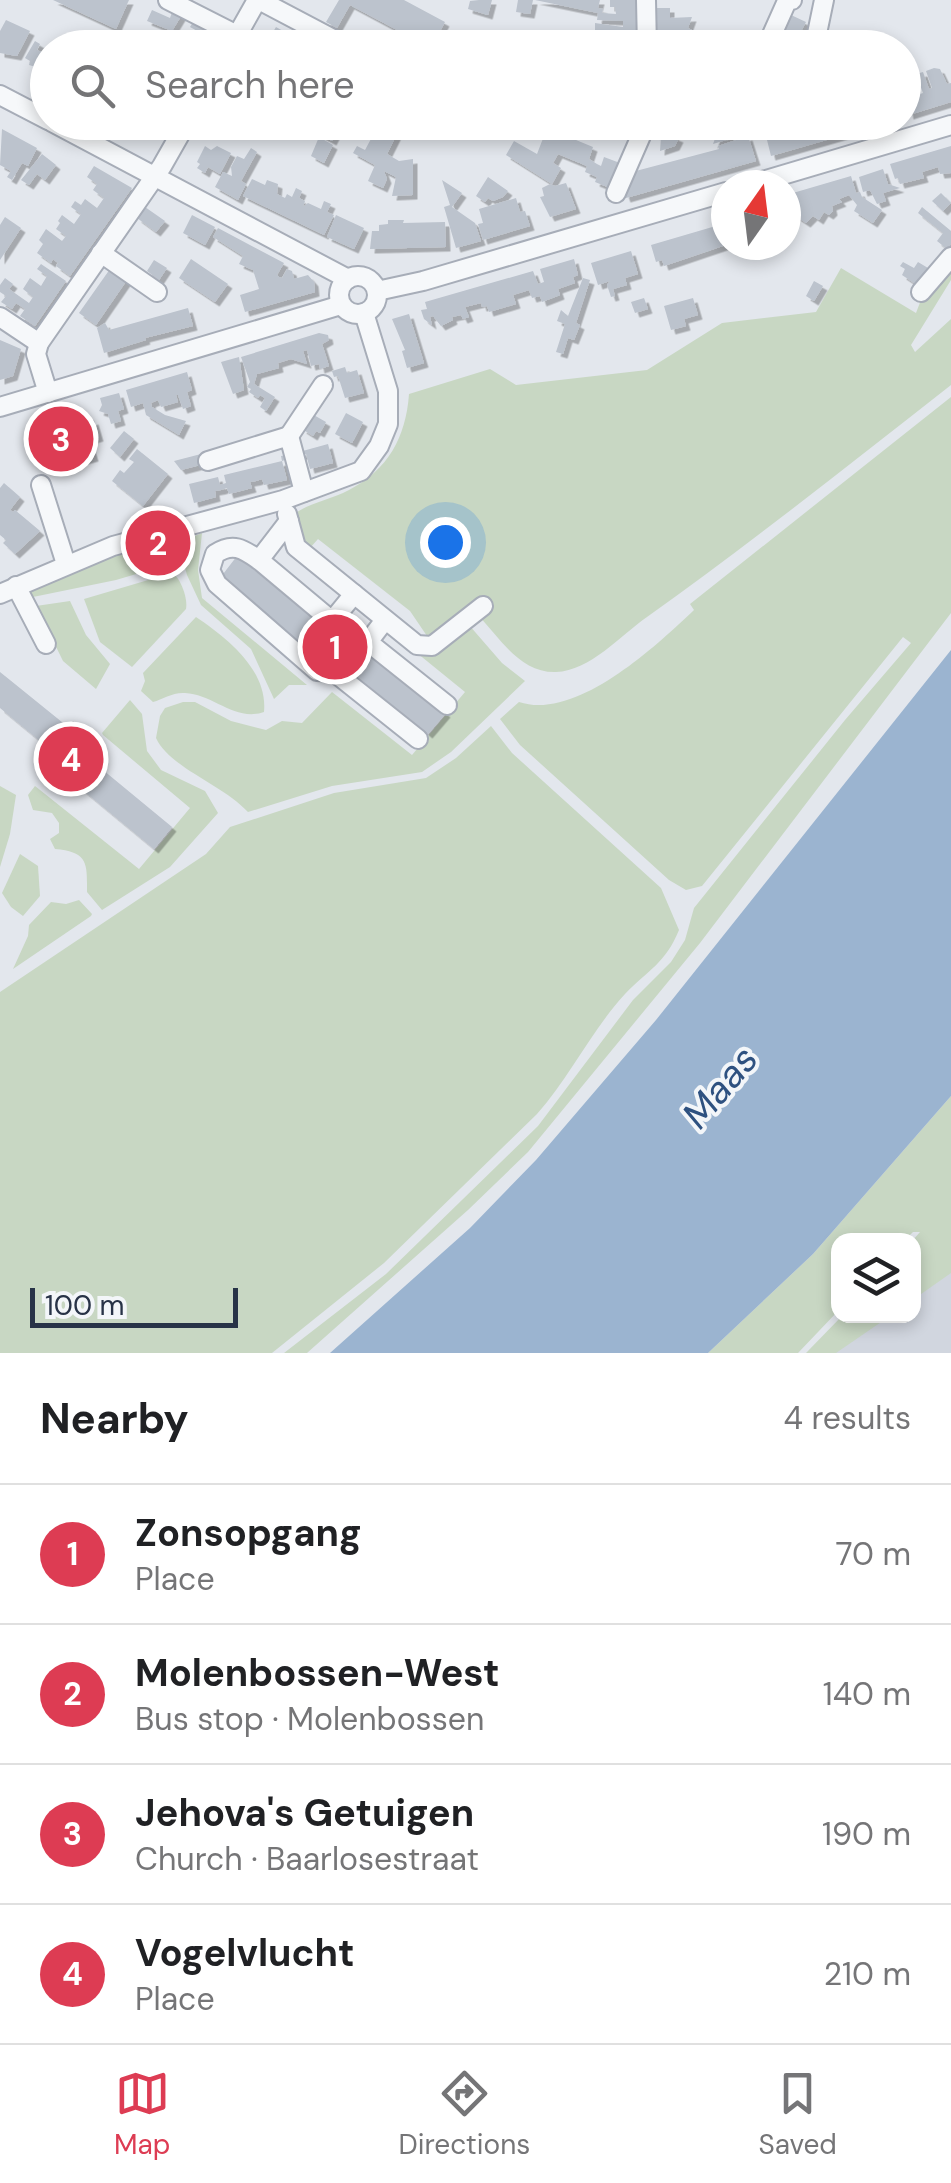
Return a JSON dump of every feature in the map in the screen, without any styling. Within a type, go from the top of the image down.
[{"type":"street","points":[[168,0],[216,30]]},
{"type":"street","points":[[240,30],[258,0],[316,30]]},
{"type":"street","points":[[646,0],[647,30]]},
{"type":"street","points":[[774,30],[787,1],[792,0]]},
{"type":"street","points":[[818,30],[824,0]]},
{"type":"street","points":[[0,94],[30,110]]},
{"type":"street","points":[[921,134],[951,125]]},
{"type":"street","points":[[85,140],[348,279],[366,278],[376,291],[375,303],[364,314],[352,313],[341,305],[339,290],[348,279]]},
{"type":"street","points":[[48,393],[36,354],[38,343],[176,140]]},
{"type":"street","points":[[616,192],[639,140]]},
{"type":"street","points":[[800,170],[900,140]]},
{"type":"street","points":[[376,291],[423,281],[711,196]]},
{"type":"street","points":[[101,253],[157,292]]},
{"type":"street","points":[[921,292],[951,256]]},
{"type":"street","points":[[0,407],[341,305]]},
{"type":"street","points":[[46,644],[8,590],[66,564],[173,528],[283,500],[361,471],[380,446],[388,424],[388,391],[364,314]]},
{"type":"street","points":[[0,317],[38,343]]},
{"type":"street","points":[[208,461],[288,436],[323,385]]},
{"type":"street","points":[[288,436],[304,492]]},
{"type":"street","points":[[40,485],[66,564]]},
{"type":"street","points":[[283,500],[296,546],[416,646],[432,646],[483,606]]},
{"type":"street","points":[[259,560],[289,521]]},
{"type":"street","points":[[354,594],[332,621],[242,548],[215,554],[210,570],[217,584],[316,672],[334,672],[418,739]]},
{"type":"street","points":[[385,620],[368,642],[448,704]]},
{"type":"shaded area","points":[[951,1272],[951,1353],[830,1353],[875,1323],[921,1323],[921,1292]]},
{"type":"green space","points":[[951,262],[951,280],[911,345],[915,352],[951,319],[951,385],[581,666],[544,671],[522,661],[479,616],[485,600],[427,636],[410,611],[318,539],[310,548],[301,537],[297,512],[363,482],[384,462],[399,438],[409,394],[490,369],[516,385],[647,370],[722,323],[816,312],[841,268],[916,313],[924,292]]},
{"type":"green space","points":[[951,397],[951,613],[700,943],[528,1152],[307,1353],[284,1353],[386,1274],[538,1126],[633,1000],[671,962],[685,940],[694,908],[911,643],[903,637],[702,886],[686,890],[669,880],[520,745],[500,719],[519,702],[541,705],[589,691],[637,660],[694,610],[690,604]]},
{"type":"green space","points":[[202,533],[198,570],[202,598],[307,685],[289,685],[274,699],[251,649],[201,605],[178,543]]},
{"type":"green space","points":[[168,545],[173,560],[170,564],[33,597],[27,593],[30,587],[108,556]]},
{"type":"green space","points":[[172,573],[183,589],[186,609],[132,667],[100,642],[84,599]]},
{"type":"green space","points":[[70,601],[86,635],[110,664],[96,689],[63,661],[36,606]]},
{"type":"green space","points":[[196,617],[232,645],[252,669],[259,682],[264,712],[234,711],[185,693],[153,702],[141,691],[143,673]]},
{"type":"green space","points":[[469,625],[502,663],[525,681],[451,752],[422,772],[332,786],[248,812],[184,767],[156,738],[165,708],[183,702],[195,702],[231,721],[266,730],[282,721],[302,723],[332,692],[412,755],[465,692],[417,653]]},
{"type":"green space","points":[[130,700],[142,714],[147,751],[161,770],[205,791],[218,813],[170,867],[102,910],[87,892],[84,861],[74,853],[55,849],[50,839],[59,833],[59,823],[52,813],[33,810],[28,795],[35,786],[139,869],[190,808],[103,735]]},
{"type":"green space","points":[[491,726],[512,753],[661,888],[679,930],[662,959],[613,1008],[537,1114],[384,1263],[272,1353],[0,1353],[0,992],[206,854],[230,827],[334,793],[426,778],[456,758]]},
{"type":"green space","points":[[0,786],[16,795],[0,867]]},
{"type":"green space","points":[[20,854],[38,866],[40,896],[23,916],[2,893]]},
{"type":"green space","points":[[79,900],[91,916],[13,969],[29,925],[51,902],[66,904]]},
{"type":"green space","points":[[951,1096],[951,1273],[921,1294],[920,1232],[831,1233]]},
{"type":"green space","points":[[831,1233],[831,1318],[798,1353],[708,1353]]},
{"type":"green space","points":[[835,1323],[880,1323],[836,1353],[806,1353]]},
{"type":"water","name":"Maas","points":[[951,650],[951,1096],[813,1254],[708,1353],[330,1353],[470,1228],[536,1160],[656,1020]]},
{"type":"building","points":[[53,0],[129,0],[116,29]]},
{"type":"building","points":[[339,0],[404,0],[445,22],[441,30],[397,30],[350,5],[337,28],[326,22]]},
{"type":"building","points":[[492,0],[488,15],[468,9],[470,1]]},
{"type":"building","points":[[518,0],[533,0],[530,14],[516,12]]},
{"type":"building","points":[[535,0],[600,0],[598,8],[603,9],[602,13],[616,14],[610,0],[639,0],[639,30],[595,30],[595,23],[623,27],[623,21],[597,20],[598,13]]},
{"type":"building","points":[[653,8],[670,8],[670,18],[692,17],[688,28],[692,30],[654,30]]},
{"type":"building","points":[[173,9],[183,13],[173,30],[147,21],[152,10],[170,18]]},
{"type":"building","points":[[791,15],[806,22],[802,30],[784,30]]},
{"type":"building","points":[[195,19],[211,30],[196,30],[190,27]]},
{"type":"building","points":[[6,20],[30,31],[17,56],[0,53],[0,31]]},
{"type":"building","points":[[940,69],[947,84],[951,83],[951,102],[921,111],[921,73],[929,89],[932,88],[926,71]]},
{"type":"building","points":[[2,129],[37,148],[28,166],[22,163],[12,180],[7,177],[11,171],[0,165]]},
{"type":"building","points":[[318,140],[333,145],[324,163],[311,156]]},
{"type":"building","points":[[370,140],[394,140],[387,154],[399,161],[413,159],[413,195],[392,196],[396,177],[384,171],[387,179],[383,188],[368,181],[375,165],[353,153],[357,146],[365,150]]},
{"type":"building","points":[[542,140],[576,140],[593,147],[589,159],[601,166],[604,157],[620,163],[610,188],[595,182],[597,177],[585,172],[587,166],[558,154],[553,163],[561,168],[552,184],[506,155],[514,141],[537,154]]},
{"type":"building","points":[[661,140],[678,140],[675,146],[660,151]]},
{"type":"building","points":[[736,140],[749,140],[756,161],[711,170],[711,174],[626,198],[624,192],[632,172],[719,149],[718,146]]},
{"type":"building","points":[[767,140],[826,140],[771,156]]},
{"type":"building","points":[[205,146],[211,150],[217,146],[231,153],[220,174],[208,167],[205,173],[197,168]]},
{"type":"building","points":[[951,146],[951,173],[940,174],[938,167],[922,172],[924,178],[900,184],[895,179],[890,164]]},
{"type":"building","points":[[251,148],[257,152],[241,181],[246,184],[238,200],[215,187],[223,172],[232,176],[231,167],[237,156],[244,159]]},
{"type":"building","points":[[42,154],[56,165],[45,180],[37,174],[29,185],[21,180]]},
{"type":"building","points":[[94,166],[132,188],[70,276],[53,259],[51,263],[37,253],[43,244],[39,240],[46,229],[62,241],[66,236],[56,229],[58,221],[62,215],[74,224],[81,214],[71,207],[75,201],[81,205],[85,199],[97,208],[104,198],[93,190],[97,184],[87,177]]},
{"type":"building","points":[[883,169],[888,184],[900,188],[883,193],[886,201],[877,204],[870,190],[863,192],[859,177]]},
{"type":"building","points":[[851,176],[856,193],[860,192],[882,210],[873,223],[854,211],[857,205],[849,195],[832,206],[829,215],[824,212],[819,220],[813,216],[806,223],[801,220],[801,191]]},
{"type":"building","points":[[488,177],[508,191],[503,197],[493,201],[488,198],[485,202],[476,196]]},
{"type":"building","points":[[252,179],[265,185],[267,180],[278,184],[277,194],[285,198],[287,194],[292,197],[296,188],[302,191],[299,198],[305,201],[303,207],[308,203],[321,209],[324,201],[331,204],[327,212],[334,215],[324,235],[243,196]]},
{"type":"building","points":[[442,180],[462,193],[452,207],[475,223],[481,241],[456,248],[444,207],[450,205]]},
{"type":"building","points":[[566,183],[576,209],[550,217],[540,197],[544,196],[542,188]]},
{"type":"building","points":[[941,193],[951,203],[943,211],[932,201]]},
{"type":"building","points":[[516,198],[530,226],[483,240],[479,209]]},
{"type":"building","points":[[145,207],[165,221],[156,232],[137,218]]},
{"type":"building","points":[[922,207],[951,231],[947,249],[937,241],[943,233],[918,213]]},
{"type":"building","points":[[192,215],[215,227],[205,245],[183,233]]},
{"type":"building","points":[[336,215],[364,228],[354,249],[327,237]]},
{"type":"building","points":[[5,217],[21,228],[0,260],[0,225]]},
{"type":"building","points":[[388,220],[445,222],[446,247],[370,249],[372,231],[379,231],[379,225],[388,224]]},
{"type":"building","points":[[711,227],[711,250],[664,266],[662,260],[656,262],[651,245]]},
{"type":"building","points":[[218,228],[284,263],[279,277],[287,269],[294,279],[308,275],[315,292],[245,312],[240,295],[259,289],[253,270],[239,264],[243,256],[213,237]]},
{"type":"building","points":[[631,251],[638,274],[625,278],[627,285],[613,289],[615,296],[611,297],[607,285],[610,281],[598,285],[591,263]]},
{"type":"building","points":[[191,259],[228,284],[215,302],[179,278]]},
{"type":"building","points":[[574,259],[578,275],[573,277],[575,283],[558,289],[560,295],[542,302],[540,296],[532,298],[529,290],[513,295],[516,304],[489,312],[481,303],[465,307],[469,317],[452,317],[441,326],[433,316],[432,325],[424,319],[421,310],[427,309],[425,302],[533,271],[538,284],[544,282],[540,269]]},
{"type":"building","points":[[154,260],[167,268],[159,280],[147,271]]},
{"type":"building","points":[[903,262],[914,268],[918,262],[928,268],[917,285],[902,275]]},
{"type":"building","points":[[41,264],[66,281],[35,326],[20,316],[25,309],[16,303],[12,309],[1,302],[6,296],[0,292],[0,285],[5,278],[13,284],[9,289],[29,303],[33,297],[23,289],[30,278],[41,286],[47,276],[37,269]]},
{"type":"building","points":[[110,269],[127,280],[96,325],[79,313]]},
{"type":"building","points":[[583,278],[590,280],[576,323],[580,325],[574,340],[568,338],[563,354],[556,352],[565,324],[557,321],[561,310],[568,316]]},
{"type":"building","points":[[814,281],[823,286],[814,301],[806,296]]},
{"type":"building","points":[[644,298],[648,309],[635,313],[631,302]]},
{"type":"building","points":[[693,298],[698,315],[684,319],[686,326],[671,330],[664,306]]},
{"type":"building","points":[[188,308],[193,326],[104,353],[97,328],[105,323],[109,330]]},
{"type":"building","points":[[409,314],[424,363],[407,368],[402,351],[405,350],[392,319]]},
{"type":"building","points":[[319,333],[328,335],[329,340],[322,344],[329,366],[311,366],[307,350],[303,351],[307,364],[291,359],[278,363],[279,368],[257,374],[254,384],[275,397],[266,411],[260,407],[265,398],[249,392],[250,382],[241,357]]},
{"type":"building","points":[[0,340],[21,349],[13,376],[0,380]]},
{"type":"building","points":[[239,357],[244,390],[233,394],[221,362]]},
{"type":"building","points":[[345,367],[347,373],[357,370],[364,393],[345,398],[338,376],[334,377],[332,371]]},
{"type":"building","points":[[187,372],[191,406],[183,409],[178,395],[178,402],[161,407],[158,400],[151,403],[165,415],[186,421],[179,435],[146,415],[143,403],[131,407],[126,390]]},
{"type":"building","points":[[119,393],[124,409],[118,411],[121,421],[111,424],[108,414],[99,411],[100,398]]},
{"type":"building","points":[[346,413],[363,422],[352,443],[335,434]]},
{"type":"building","points":[[312,414],[326,422],[320,433],[316,431],[313,436],[302,429]]},
{"type":"building","points":[[88,417],[89,422],[94,420],[99,437],[89,440],[94,457],[66,465],[61,448],[51,451],[46,435],[51,433],[50,428]]},
{"type":"building","points":[[124,431],[134,439],[120,457],[110,448]]},
{"type":"building","points":[[328,444],[333,463],[310,469],[306,454],[300,456],[299,452]]},
{"type":"building","points":[[137,449],[168,474],[143,506],[112,481],[120,470],[124,473],[134,462],[129,459]]},
{"type":"building","points":[[201,454],[204,464],[181,470],[174,461]]},
{"type":"building","points":[[282,461],[287,480],[264,485],[262,479],[250,482],[252,488],[229,494],[227,488],[215,491],[216,497],[194,503],[189,484],[218,477],[220,485],[226,483],[224,475]]},
{"type":"building","points":[[4,483],[20,497],[10,510],[40,531],[15,554],[0,535],[0,488]]},
{"type":"building","points":[[237,556],[335,636],[347,621],[361,633],[356,639],[446,713],[428,734],[331,655],[324,663],[220,578]]},
{"type":"building","points":[[0,672],[68,727],[73,721],[87,733],[75,747],[172,827],[154,849],[50,763],[57,755],[0,708]]},
{"type":"place","name":"Jehova's Getuigen","points":[[61,439]]},
{"type":"place","name":"Molenbossen-West","points":[[158,543]]},
{"type":"place","name":"Zonsopgang","points":[[335,647]]},
{"type":"place","name":"Vogelvlucht","points":[[71,759]]}]
